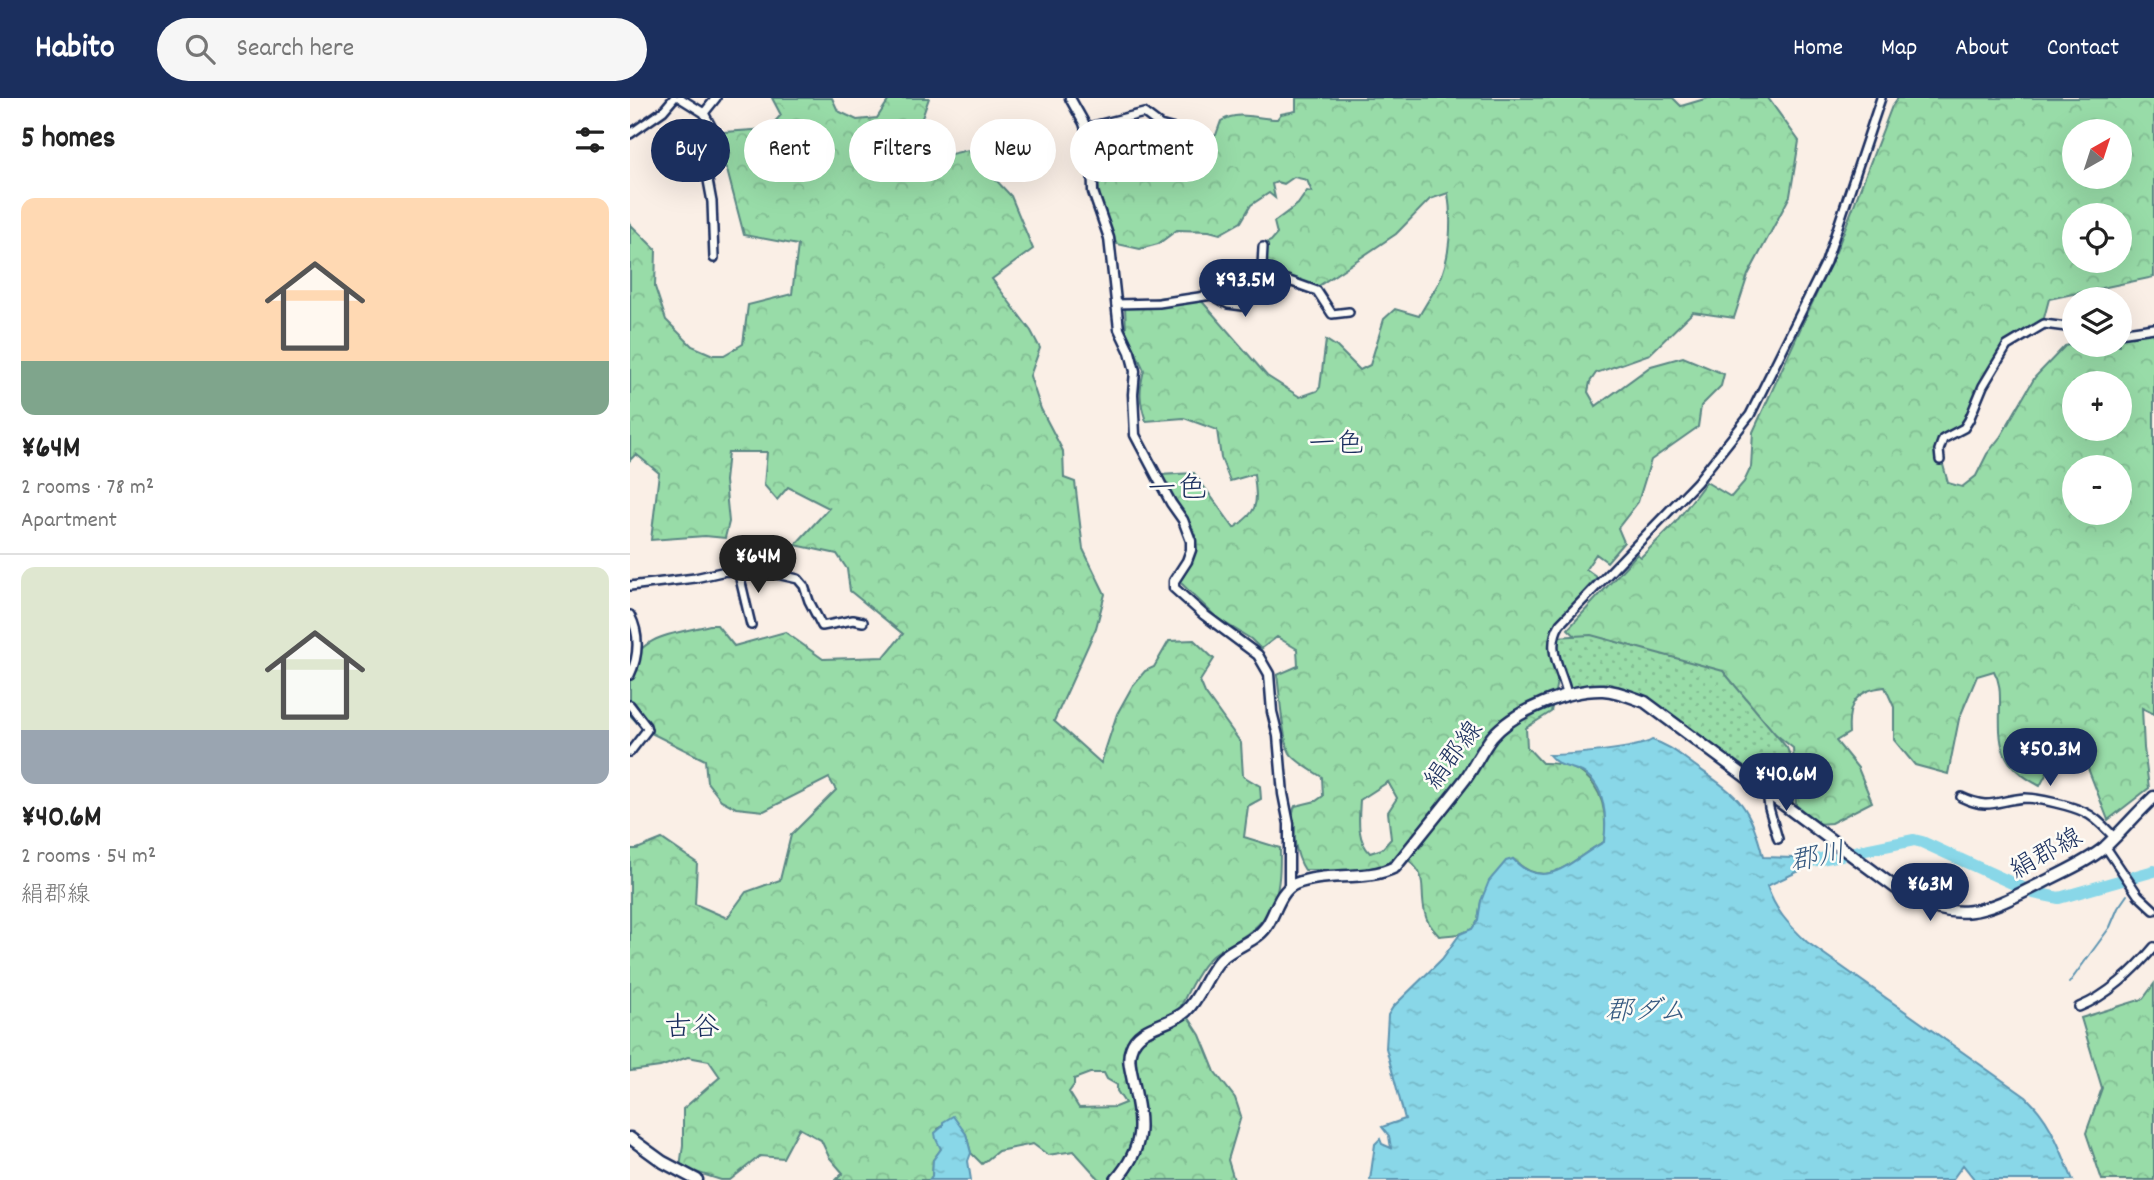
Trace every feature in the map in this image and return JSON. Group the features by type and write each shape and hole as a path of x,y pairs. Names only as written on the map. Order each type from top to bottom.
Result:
{"main road":[{"name":"絹郡線","path":"1289,887 1308,881 1380,872 1395,867 1467,776 1493,736 1507,723 1526,712 1567,694 1606,690 1645,702 1900,891 1937,909 1981,911 2088,860 2154,797"},
{"path":"1116,1180 1135,1153 1140,1137 1140,1118 1129,1060 1136,1039 1145,1031 1184,1013 1219,961 1236,947 1261,933 1289,887"},
{"path":"630,1138 663,1163 696,1180"}],"street":[{"path":"630,134 663,111 674,98"},
{"path":"680,98 705,113 711,126 712,134 704,159 712,202 714,258"},
{"path":"705,113 716,98"},
{"path":"1070,98 1080,119"},
{"path":"1567,694 1554,656 1553,635 1560,624 1697,482 1750,415 1826,262 1881,98"},
{"path":"1120,119 1144,113 1152,119"},
{"path":"1093,182 1093,192 1109,238 1119,329 1135,371 1135,435 1192,541 1187,561 1174,581 1174,588 1203,614 1258,655 1269,674 1289,824 1289,887"},
{"path":"1263,247 1265,287"},
{"path":"1116,304 1151,303 1212,295 1228,304 1243,306 1258,296 1265,287 1281,278 1317,291 1332,314 1349,312"},
{"path":"1940,460 1939,450 1944,439 1964,428 1983,386 2007,346 2044,324 2062,326"},
{"path":"2132,331 2154,328"},
{"path":"630,586 738,570 768,572 798,579 804,586 808,601 822,626 853,620 863,622"},
{"path":"738,570 751,625"},
{"path":"630,615 636,627 637,646 636,663 630,675"},
{"path":"630,705 647,730 630,752"},
{"path":"1767,792 1778,839"},
{"path":"1961,797 1976,804 2000,804 2023,798 2067,807 2084,812 2114,837"},
{"path":"2105,846 2138,895 2154,910"},
{"path":"2079,1007 2088,1004 2115,984 2144,960 2154,947"}],"green space":[{"path":"772,98 832,98 838,111 855,119 849,119 849,182 956,182 956,153 968,150 970,182 998,182 1011,196 1033,249 992,279 1031,331 1040,348 1030,376 1041,409 1063,451 1064,478 1075,482 1083,549 1105,594 1096,628 1054,721 1101,763 1117,714 1133,685 1145,671 1154,667 1169,641 1194,640 1214,659 1200,681 1205,693 1241,743 1243,776 1260,786 1261,799 1248,806 1244,837 1280,848 1278,888 1270,910 1254,929 1208,960 1181,1006 1200,1035 1215,1072 1235,1098 1241,1116 1228,1160 1234,1180 1100,1180 1074,1151 1048,1155 1033,1144 998,1151 982,1164 971,1153 966,1134 943,1126 938,1129 941,1149 933,1160 932,1176 929,1180 836,1180 843,1173 829,1157 821,1140 799,1128 783,1158 760,1156 730,1180 721,1180 680,1167 683,1109 720,1077 709,1061 688,1057 660,1067 630,1071 630,849 662,839 697,863 695,904 727,918 746,892 780,880 791,835 836,790 829,778 764,811 736,808 721,800 707,782 705,760 643,729 630,715 630,671 634,659 641,649 661,637 710,625 717,625 734,646 785,632 823,659 884,657 903,634 850,591 847,569 837,554 795,545 829,508 788,487 777,500 764,485 767,452 728,452 725,481 729,522 725,538 705,536 651,540 659,473 636,454 630,460 630,224 656,250 655,287 666,320 692,346 713,355 724,355 743,344 748,305 792,294 798,245 744,235 730,181 730,132 744,131 744,182 835,182 835,119 777,119 781,115","holes":["1090,1073 1104,1073 1107,1079 1117,1085 1117,1091 1125,1103 1115,1107 1079,1108 1069,1092 1074,1085 1074,1079"]},
{"path":"890,98 929,98 922,119 867,119 877,118"},
{"path":"1296,98 1673,98 1681,106 1708,98 1768,98 1799,141 1790,196 1748,275 1734,318 1693,312 1650,354 1596,373 1590,382 1588,392 1596,406 1651,366 1683,357 1724,374 1721,386 1701,406 1698,427 1651,460 1638,502 1618,528 1624,542 1607,562 1596,554 1586,569 1597,577 1564,614 1552,634 1549,648 1558,676 1551,712 1526,728 1527,747 1542,763 1559,764 1574,769 1594,785 1604,811 1604,842 1560,870 1549,873 1526,869 1513,859 1481,901 1478,920 1472,929 1460,934 1439,936 1431,927 1424,907 1420,875 1417,868 1400,854 1382,866 1336,874 1327,870 1305,870 1296,848 1293,812 1295,806 1316,801 1323,796 1322,777 1290,753 1285,737 1277,675 1298,666 1297,649 1277,637 1261,649 1251,639 1217,618 1179,581 1197,548 1191,525 1160,475 1194,473 1234,528 1249,516 1255,506 1254,474 1230,481 1221,458 1217,430 1184,418 1146,421 1140,395 1144,370 1126,331 1125,306 1172,296 1200,299 1267,376 1300,397 1317,391 1320,387 1326,340 1360,370 1370,365 1384,319 1395,309 1419,316 1439,282 1446,261 1450,226 1448,193 1430,199 1396,234 1317,287 1264,270 1264,244 1277,234 1274,222 1298,204 1307,191 1312,192 1307,180 1294,177 1284,184 1272,184 1275,198 1269,193 1251,205 1241,222 1220,234 1177,230 1158,244 1140,249 1117,244 1105,216 1098,182 1218,182 1218,129 1221,121 1235,116 1277,119 1281,114 1296,111","holes":["1388,782 1397,798 1388,812 1391,839 1382,849 1370,853 1360,835 1360,800"]},
{"path":"1898,98 2154,98 2154,277 2106,287 2062,287 2062,296 2049,299 2044,318 2029,332 2013,337 1999,353 1969,413 1958,427 1940,437 1942,461 1948,483 1962,487 1976,476 2035,377 2062,349 2062,357 2132,357 2132,334 2154,331 2154,714 2142,708 2149,788 2108,820 2082,753 2066,753 2049,769 2040,786 2026,778 2009,762 2001,743 2000,691 1994,671 1977,676 1959,719 1948,774 1915,765 1894,740 1894,707 1885,687 1860,695 1852,707 1849,733 1836,741 1858,768 1872,802 1831,823 1818,824 1796,805 1793,748 1726,695 1586,646 1568,629 1637,554 1641,557 1675,523 1706,482 1731,497 1744,482 1751,467 1753,432 1837,249 1892,106"},
{"path":"1591,635 1723,671 1787,748 1795,768 1793,803 1654,703 1620,689 1569,690 1556,653 1555,637"},
{"path":"2154,984 2154,1180 2102,1180 2086,1133 2102,1088 2081,1018 2143,999"}],"water":[{"name":"郡ダム","path":"1652,740 1674,751 1722,785 1740,802 1753,824 1763,857 1825,859 1767,886 1783,916 1807,942 2026,1097 2049,1126 2073,1180 1975,1180 1963,1165 1952,1180 1370,1180 1375,1144 1380,1139 1382,1144 1391,1148 1389,1136 1382,1127 1405,1119 1386,1048 1388,1015 1393,1007 1442,959 1460,934 1472,929 1478,920 1481,901 1489,881 1506,861 1513,859 1525,869 1537,874 1548,873 1560,870 1604,842 1605,813 1596,785 1582,772 1560,764 1549,755 1618,749"},
{"path":"953,1116 966,1134 971,1153 968,1161 971,1180 929,1180 932,1176 933,1160 941,1149 935,1133 943,1126 943,1122"}],"waterway":[{"name":"郡川","path":"1811,861 1914,840 2034,893 2059,898 2154,871"},
{"path":"2069,983 2110,927 2127,895"}],"district":[{"name":"一色","path":"1336,447"},
{"name":"一色","path":"1177,491"},
{"name":"古谷","path":"692,1030"}]}
